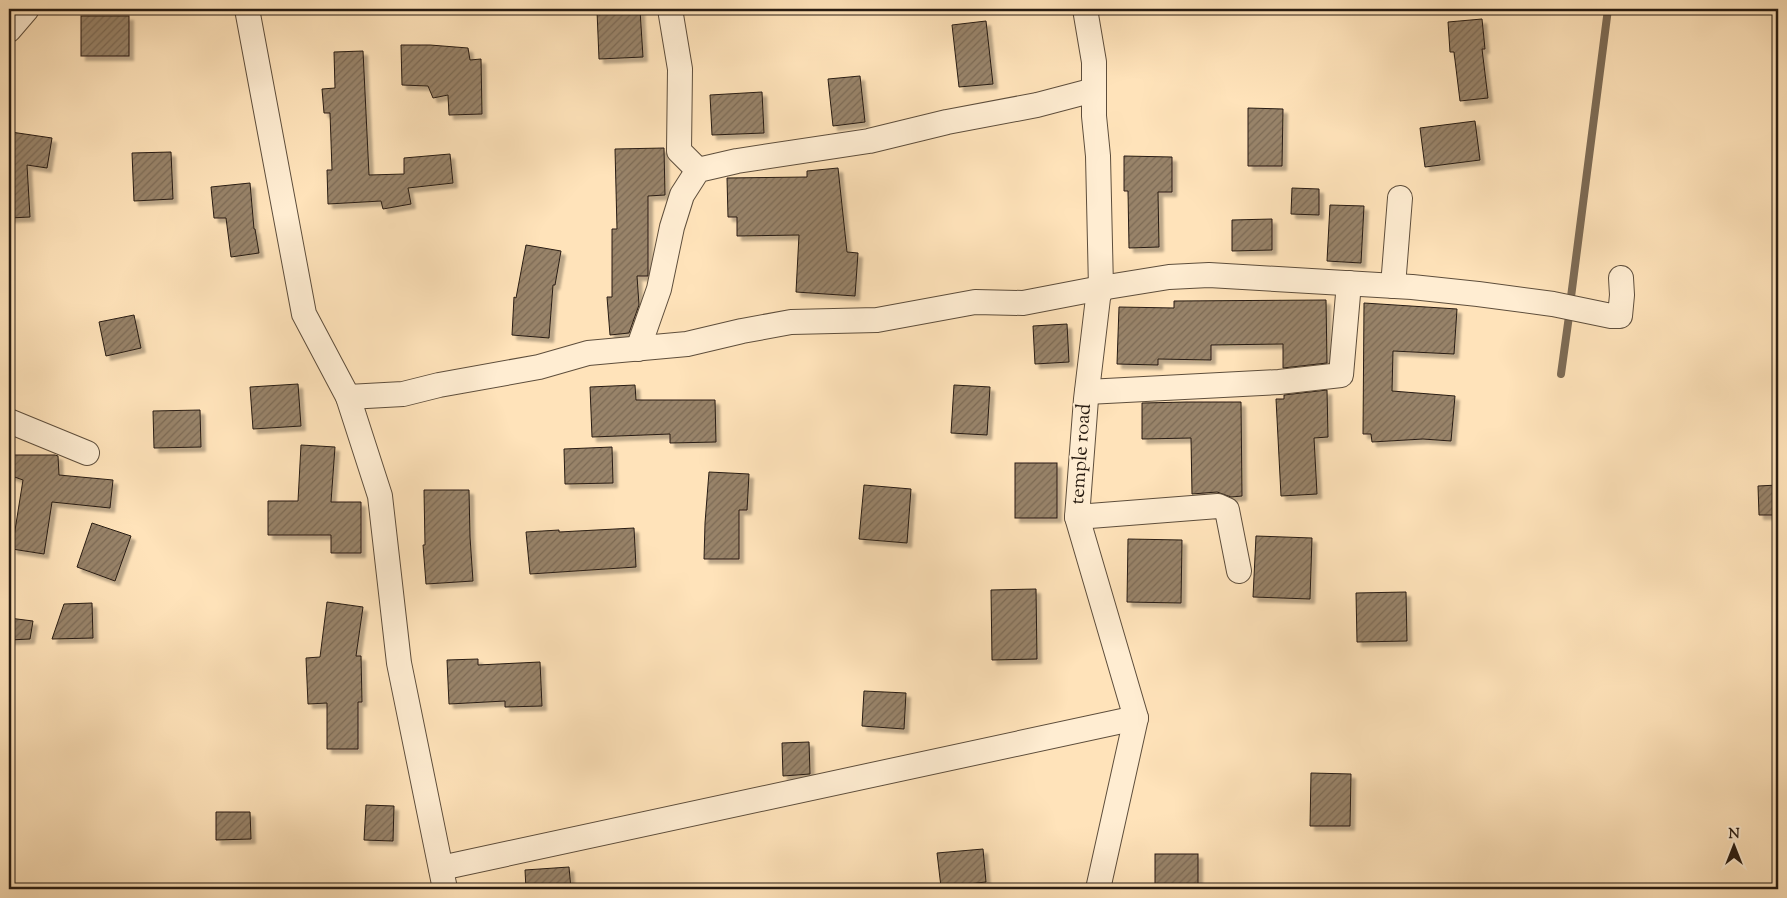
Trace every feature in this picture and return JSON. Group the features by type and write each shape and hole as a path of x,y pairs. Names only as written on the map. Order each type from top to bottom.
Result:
{"street":[{"path":"9,30 27,9"},
{"path":"247,9 304,314 348,396 380,496 398,663 443,879 1136,718"},
{"path":"670,9 680,69 679,151 698,170"},
{"name":"temple road","path":"1085,9 1094,62 1094,116 1098,156 1101,288 1098,298 1087,392 1077,517 1136,718 1098,889"},
{"path":"638,349 659,289 672,227 682,195 698,170 737,161 869,141 947,122 1037,105 1094,90"},
{"path":"1393,286 1400,198"},
{"path":"348,396 403,394 439,384 539,367 588,353 687,344 791,322 877,320 975,302 1023,303 1169,277 1209,275 1393,286 1488,295 1553,304 1611,316 1620,316 1622,295 1620,278"},
{"path":"1087,392 1279,382 1341,375 1349,283"},
{"path":"9,421 86,453"},
{"path":"1077,517 1218,506 1226,510 1239,571"}],"building":[{"path":"640,10 643,57 599,59 597,11"},
{"path":"81,16 129,16 129,56 81,56"},
{"path":"1482,19 1485,49 1482,49 1488,98 1460,101 1454,52 1450,52 1448,22"},
{"path":"986,21 993,84 959,87 952,25"},
{"path":"401,45 468,48 470,60 481,59 482,114 449,115 448,95 433,98 428,86 402,85"},
{"path":"363,51 369,175 404,174 404,158 450,154 453,183 408,188 411,204 383,209 381,201 328,204 327,170 332,170 330,113 324,113 322,89 335,88 334,52"},
{"path":"860,76 865,122 833,126 828,79"},
{"path":"762,92 764,133 712,135 710,95"},
{"path":"1248,108 1283,109 1282,166 1248,166"},
{"path":"1475,121 1480,160 1425,167 1420,128"},
{"path":"11,132 52,138 47,168 27,165 30,217 9,218 9,140"},
{"path":"664,148 665,195 648,196 648,276 637,276 639,305 629,333 610,335 607,297 612,297 612,229 617,229 615,149"},
{"path":"171,152 173,199 134,201 132,153"},
{"path":"1124,156 1172,157 1172,192 1158,192 1159,247 1129,248 1128,191 1124,191"},
{"path":"838,168 847,252 858,253 855,296 796,292 799,235 737,236 737,217 728,217 727,178 807,177 807,171"},
{"path":"250,183 254,229 259,253 231,257 226,218 214,218 211,187"},
{"path":"1292,188 1319,189 1319,215 1291,214"},
{"path":"1330,205 1364,206 1361,263 1327,261"},
{"path":"1272,219 1272,250 1232,251 1232,220"},
{"path":"526,245 561,251 555,285 553,285 549,338 512,335 514,297 516,298"},
{"path":"1326,300 1327,363 1283,368 1283,344 1211,345 1211,360 1158,359 1158,365 1117,364 1119,307 1174,308 1174,301"},
{"path":"1364,303 1457,309 1454,354 1393,351 1392,391 1455,396 1451,441 1423,439 1372,442 1371,434 1363,434"},
{"path":"134,315 141,348 106,356 99,322"},
{"path":"1067,324 1069,362 1035,364 1033,326"},
{"path":"298,384 301,426 253,429 250,387"},
{"path":"635,385 636,400 715,400 716,442 670,443 670,434 592,437 590,387"},
{"path":"954,385 990,387 987,435 951,433"},
{"path":"1327,390 1328,437 1314,438 1317,494 1281,496 1276,399 1284,399 1284,395"},
{"path":"1241,402 1242,496 1231,497 1217,492 1192,494 1191,438 1142,439 1142,403"},
{"path":"200,410 201,447 154,448 153,411"},
{"path":"301,445 335,447 331,502 361,502 361,553 331,553 331,535 268,535 268,501 298,501"},
{"path":"612,447 613,483 565,484 564,449"},
{"path":"9,455 55,455 58,456 59,475 113,480 110,508 52,502 44,554 12,549 23,480 9,475"},
{"path":"1015,463 1057,463 1057,518 1015,518"},
{"path":"709,472 749,474 747,510 739,510 739,559 704,559"},
{"path":"864,485 911,489 907,543 859,539"},
{"path":"1778,485 1778,515 1759,515 1758,486"},
{"path":"424,490 469,490 473,581 426,584 423,545 425,545"},
{"path":"92,523 131,536 115,581 77,567"},
{"path":"634,528 636,567 530,574 526,532"},
{"path":"1256,536 1312,538 1310,599 1253,597"},
{"path":"1128,539 1182,540 1181,603 1127,602"},
{"path":"1036,589 1037,659 992,660 991,590"},
{"path":"1406,592 1407,641 1357,642 1356,593"},
{"path":"327,602 363,607 356,656 361,656 362,702 358,702 358,749 327,749 327,703 308,704 306,658 320,657"},
{"path":"92,603 93,638 52,639 64,604"},
{"path":"9,618 33,621 30,639 9,640"},
{"path":"478,659 478,665 540,662 542,706 505,707 505,701 449,704 447,660"},
{"path":"864,691 906,693 904,729 862,726"},
{"path":"809,742 810,774 783,776 782,743"},
{"path":"1311,773 1351,774 1350,826 1310,826"},
{"path":"366,805 394,806 393,841 364,840"},
{"path":"216,812 250,812 251,839 216,840"},
{"path":"983,849 986,882 941,887 937,853"},
{"path":"1155,854 1198,854 1198,889 1155,889"},
{"path":"569,867 571,889 526,889 525,870"}],"waterway":[{"path":"1571,297 1608,9"},
{"path":"1561,374 1569,316"}]}
